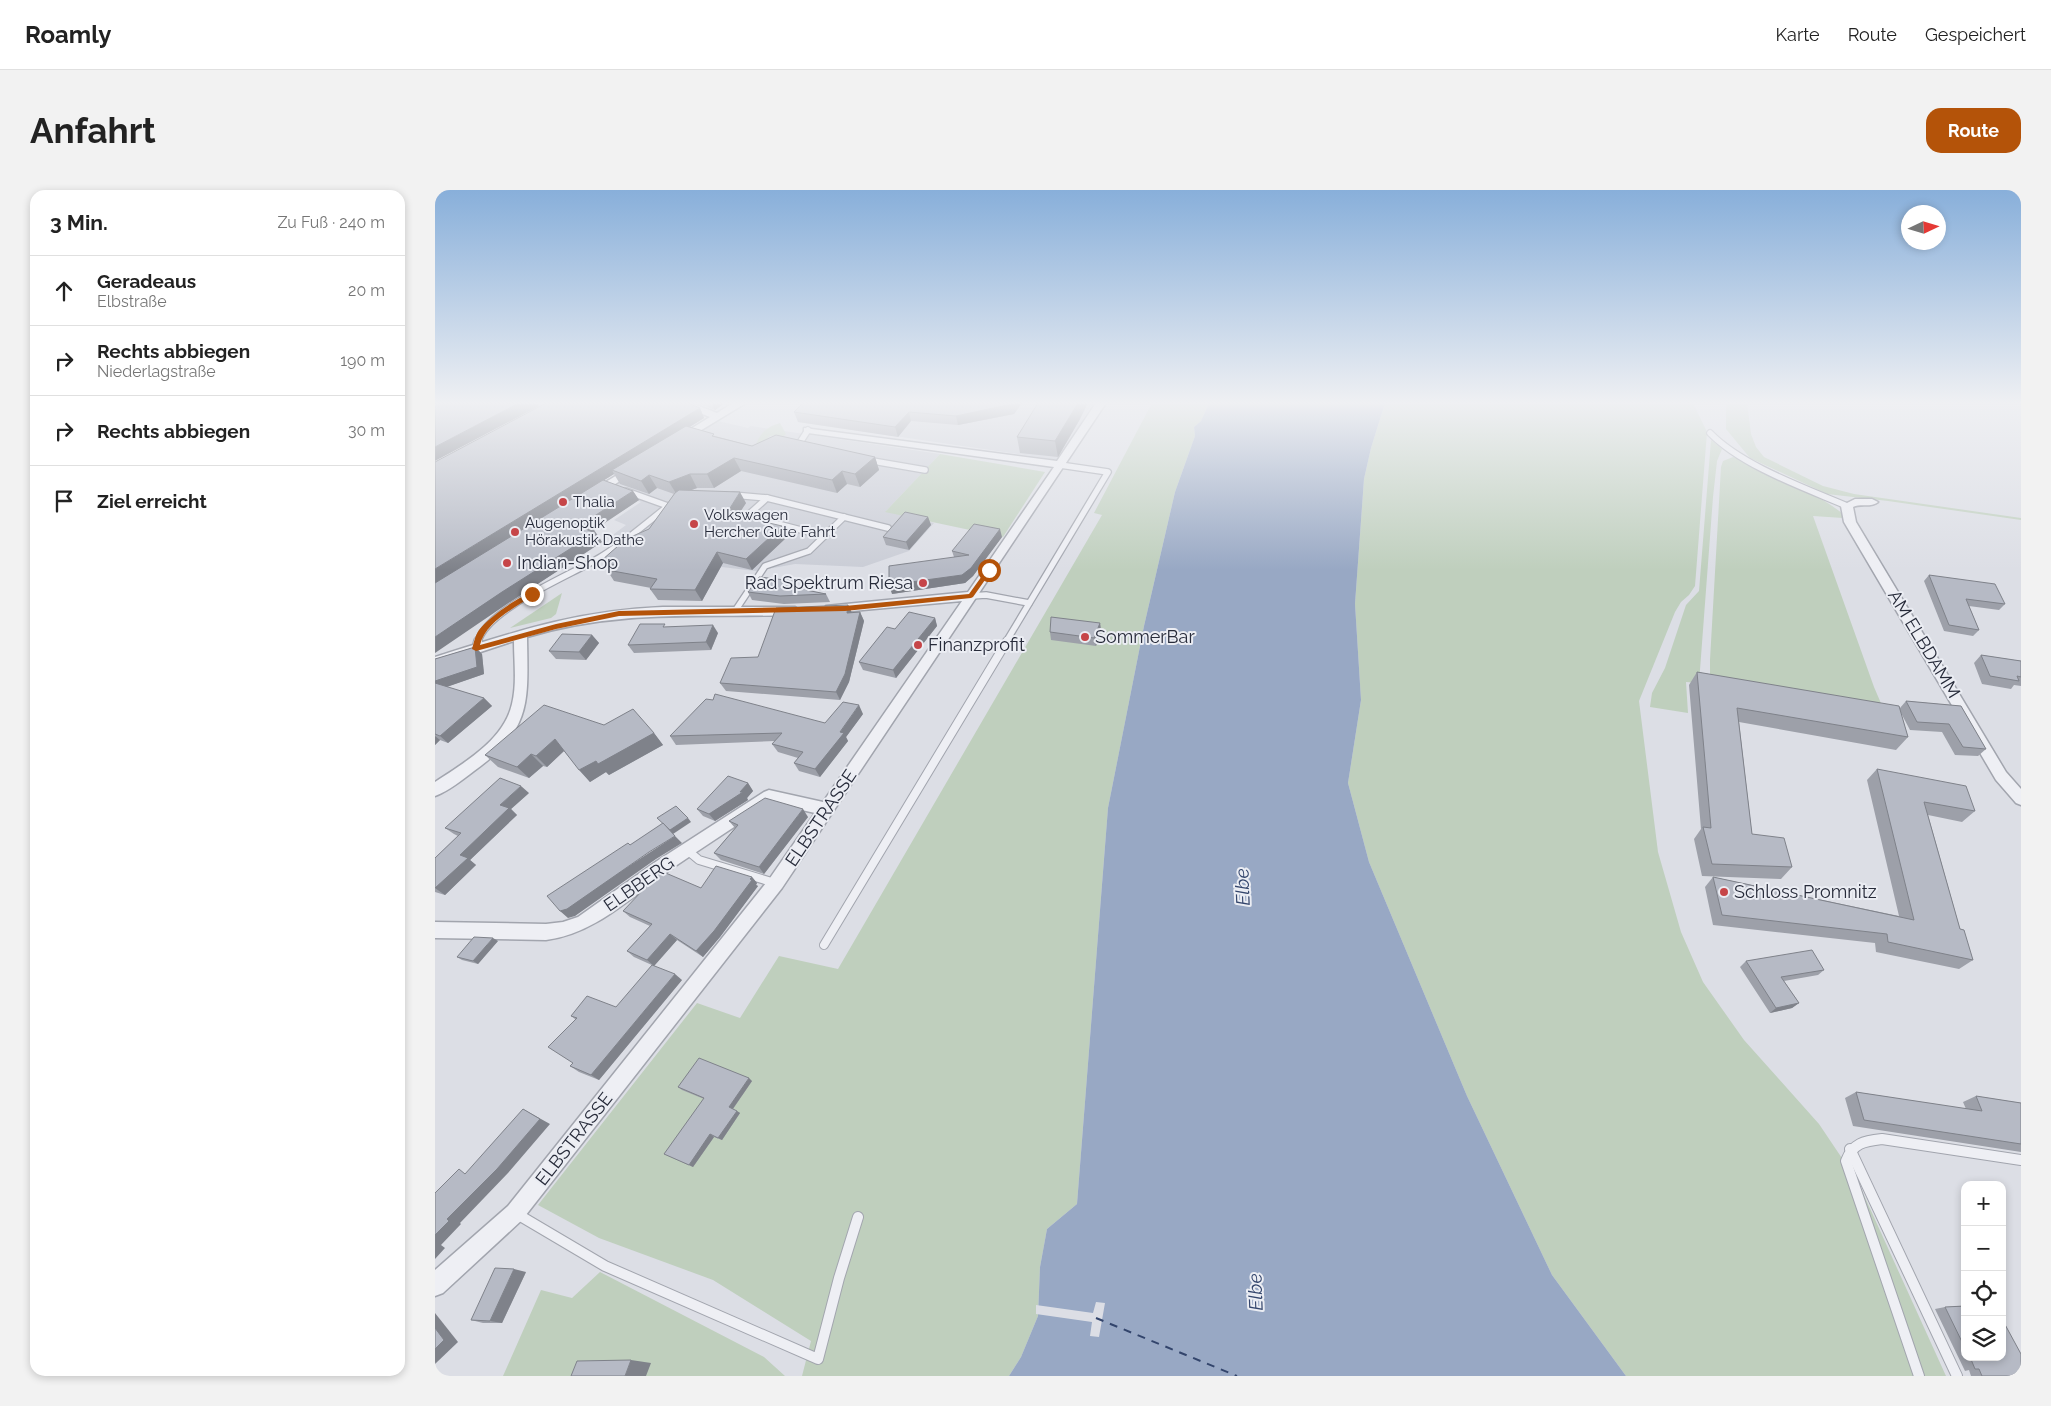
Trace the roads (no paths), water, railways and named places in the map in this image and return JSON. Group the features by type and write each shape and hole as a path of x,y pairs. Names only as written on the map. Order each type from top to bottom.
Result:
{"street":[{"path":"1013,458 1061,465"},
{"name":"ELBSTRASSE","path":"435,1286 515,1213 776,883 1065,458"},
{"path":"583,500 639,465"},
{"path":"1847,506 1855,502 1872,502"},
{"name":"AM ELBDAMM","path":"1847,506 1851,522 2001,776 2021,799"},
{"path":"435,662 520,636 619,614 813,610 971,596"},
{"path":"435,790 483,756 511,724 519,703 520,636"},
{"name":"ELBBERG","path":"435,930 546,932 565,930 584,922 687,850 769,796 827,810"}],"lane":[{"path":"861,458 925,470"},
{"path":"1745,458 1847,506"},
{"path":"824,946 1108,472 1061,465"},
{"path":"607,484 668,506"},
{"path":"727,494 767,498 888,528"},
{"path":"767,498 747,516 823,536"},
{"path":"476,649 483,629 496,618 548,584 600,558 668,506 677,502"},
{"path":"735,611 765,566 809,551 843,517"},
{"path":"971,596 985,596 1029,603"},
{"path":"687,850 699,860 776,883"},
{"path":"1919,1376 1846,1161 1850,1149 1864,1141 1882,1139 2021,1160"},
{"path":"1850,1149 1957,1376"},
{"path":"515,1213 605,1266 818,1359 839,1278 858,1217"}],"water":[{"name":"Elbe","path":"1187,458 1369,458 1364,479 1355,604 1361,700 1348,783 1369,862 1467,1096 1552,1275 1626,1376 1009,1376 1021,1357 1038,1316 1040,1267 1047,1229 1077,1204 1108,808 1144,626 1175,492"}],"place":[{"name":"Thalia","path":"563,502"},
{"name":"Volkswagen Hercher Gute Fahrt","path":"694,524"},
{"name":"Augenoptik Hörakustik Dathe","path":"515,532"},
{"name":"Indian-Shop","path":"507,563"},
{"name":"Rad Spektrum Riesa","path":"923,583"},
{"name":"SommerBar","path":"1085,637"},
{"name":"Finanzprofit","path":"918,645"},
{"name":"Schloss Promnitz","path":"1724,892"}]}
